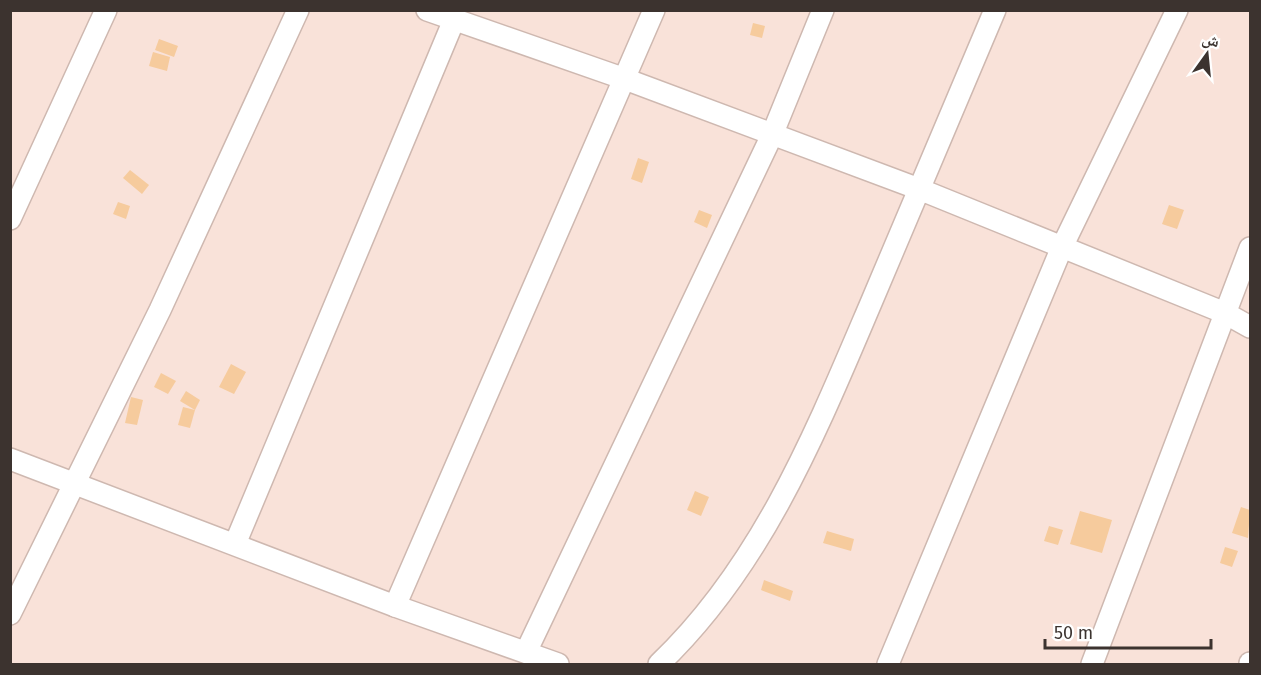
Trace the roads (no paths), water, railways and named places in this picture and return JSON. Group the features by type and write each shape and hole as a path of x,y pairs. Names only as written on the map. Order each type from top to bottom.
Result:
{"street":[{"path":"10,219 106,10"},
{"path":"10,614 160,310 298,10"},
{"path":"428,10 625,79 919,189 1224,313 1251,327"},
{"path":"395,606 654,10"},
{"path":"526,652 772,135 823,10"},
{"path":"659,664 721,597 770,520 823,415 995,10"},
{"path":"888,664 1062,247 1177,10"},
{"path":"235,544 454,20"},
{"path":"1092,664 1224,313 1251,248"},
{"path":"10,459 395,606 558,664"}]}
